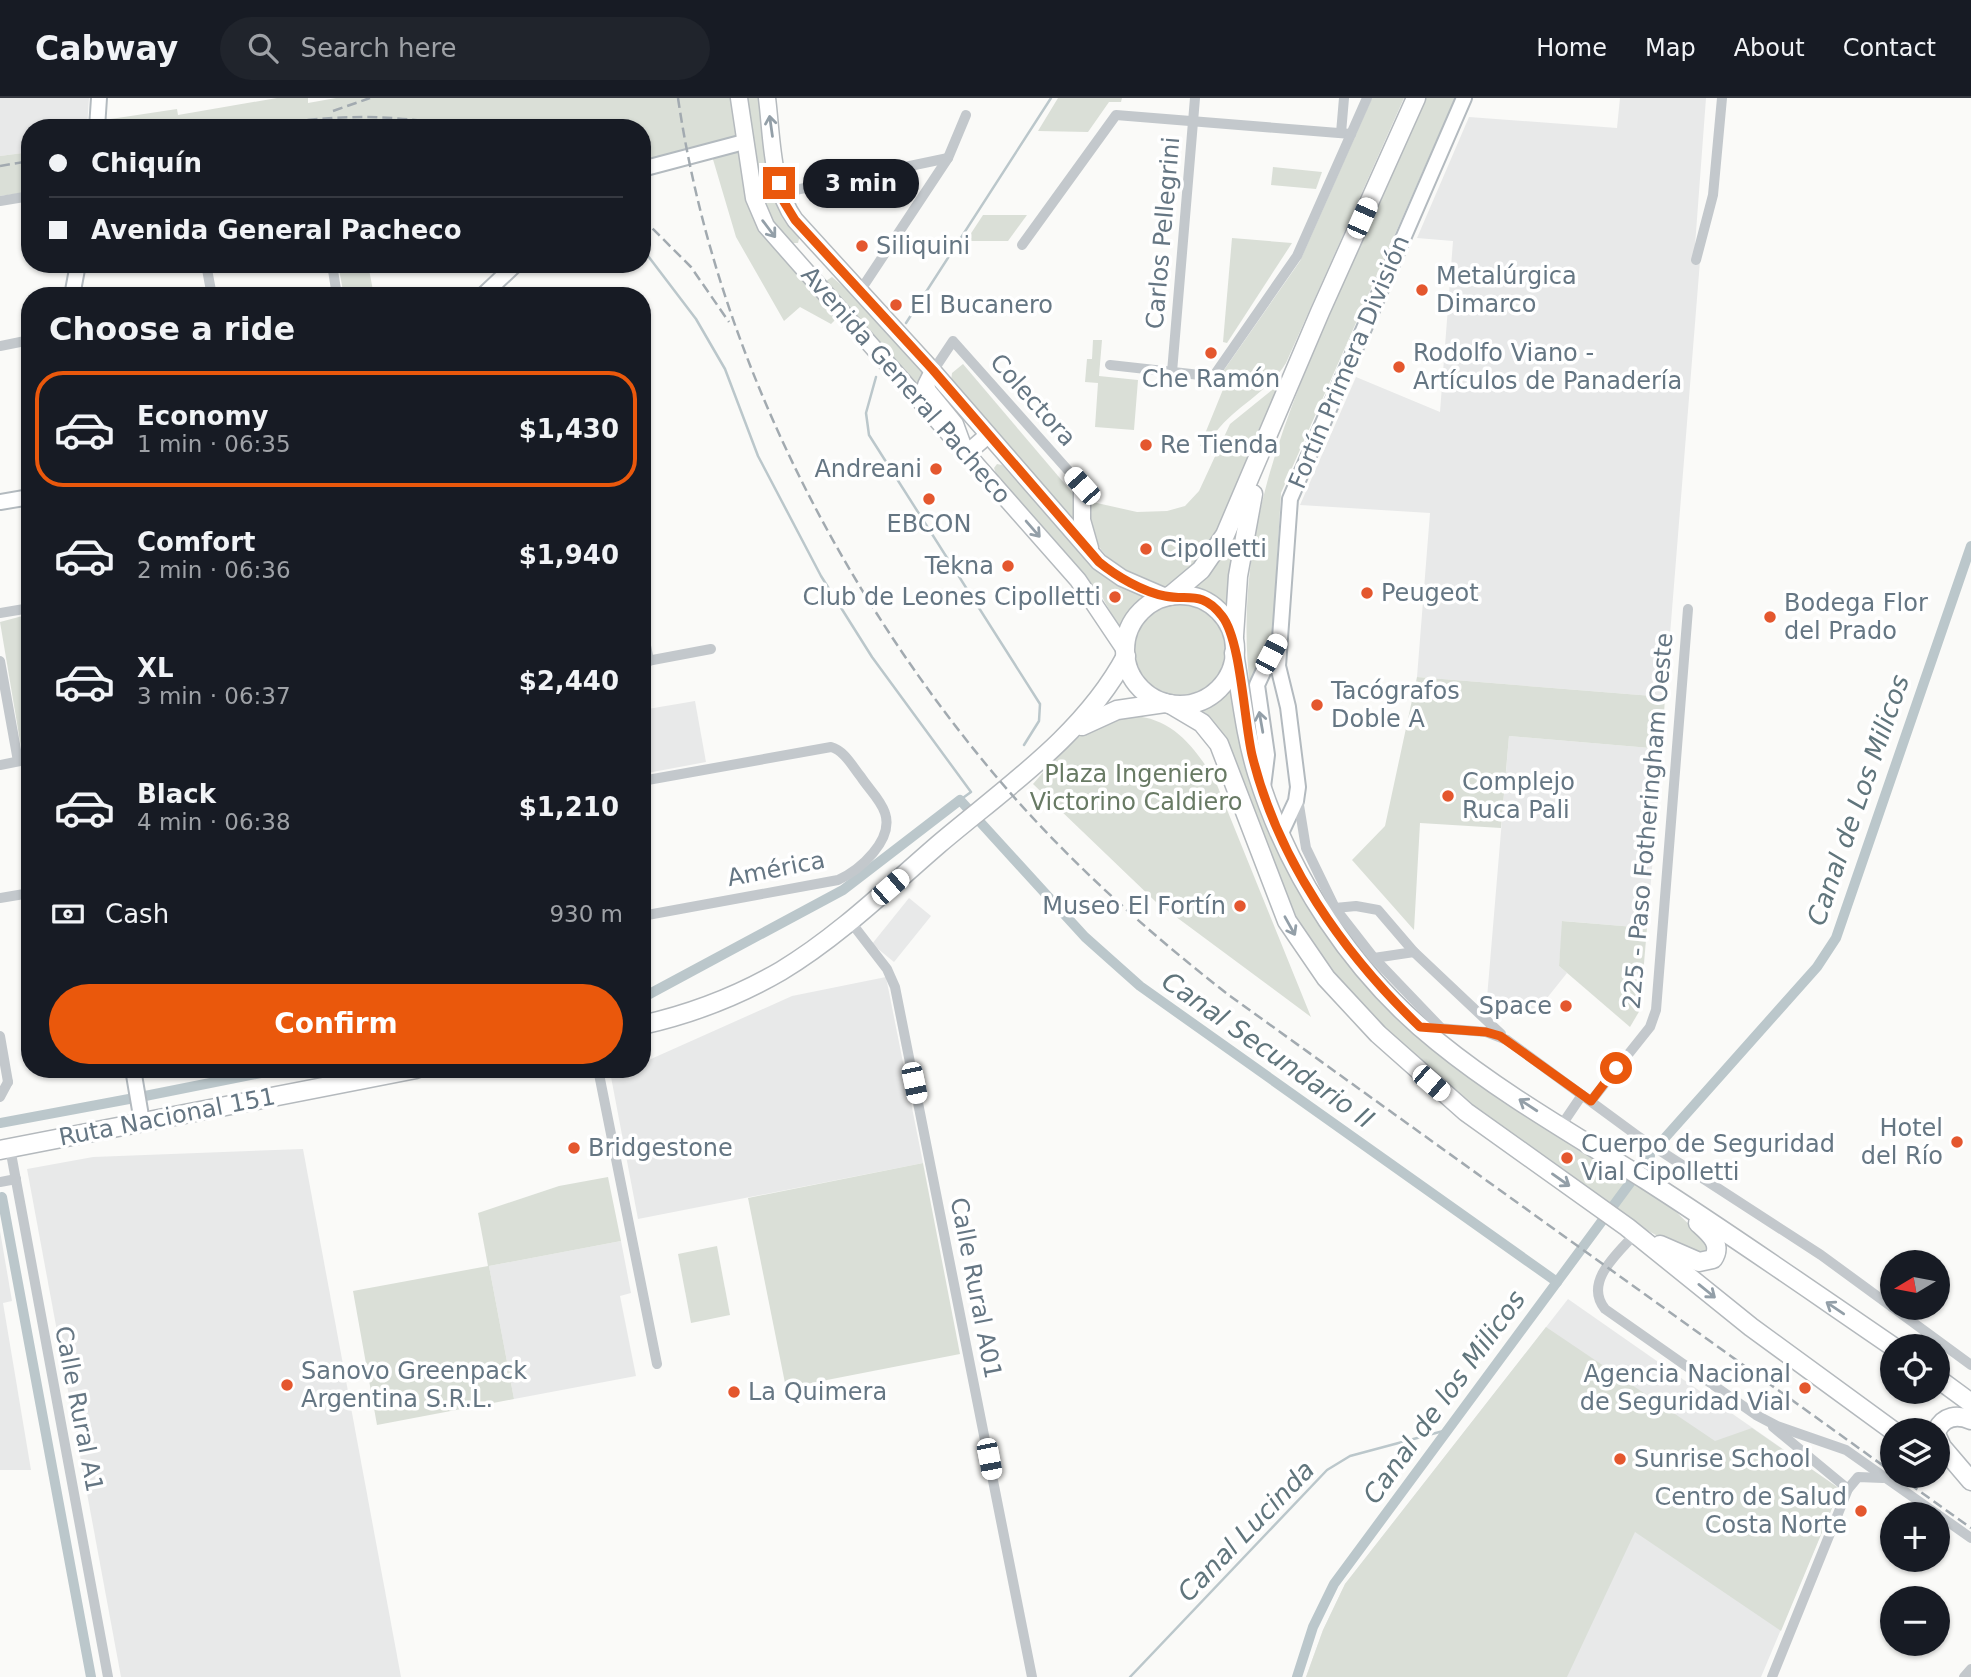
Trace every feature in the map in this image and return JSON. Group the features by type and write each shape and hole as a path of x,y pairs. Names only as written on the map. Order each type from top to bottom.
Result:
{"highway":[{"path":"651,1023 690,1012 752,986 796,961 850,921 1067,735 1103,695 1125,653 1129,629 1140,612 1168,596 1200,570 1219,547 1416,98"},
{"path":"1067,735 1107,713 1200,701 1218,690 1229,673 1234,648 1241,555 1262,453"},
{"path":"1168,596 1199,599 1216,609 1228,624 1248,736 1263,790 1304,880 1342,942 1373,979 1420,1027 1478,1073 1668,1194 1880,1338"},
{"path":"1125,653 1129,670 1139,687 1202,723 1219,744 1287,921 1326,978 1377,1034 1443,1094 1631,1230 1751,1326 1880,1421"},
{"name":"Ruta Nacional 151","path":"5,1149 369,1078"},
{"path":"1631,1230 1695,1261 1713,1259 1717,1251 1713,1238 1668,1194"},
{"path":"1950,1388 1971,1403"},
{"path":"1949,1418 1971,1420"},
{"path":"1950,1456 1971,1480"},
{"path":"1950,1472 1971,1487"}],"main road":[{"name":"Avenida General Pacheco","path":"739,98 744,142 760,217 1087,592 1125,653"},
{"name":"Avenida General Pacheco","path":"767,98 781,192 789,212 933,370 1099,562 1122,578 1168,596"},
{"path":"805,270 824,251"},
{"path":"933,370 927,382 928,391 955,424 966,454 988,435"},
{"path":"1082,486 1083,527 1099,562"}],"street":[{"path":"98,119 99,98"},
{"name":"Carlos Pellegrini","path":"1172,372 1195,98"},
{"path":"1344,98 1346,134"},
{"path":"1344,98 1353,107 1366,100"},
{"name":"Fortín Primera División","path":"1281,834 1298,794 1289,707 1278,666 1288,507 1292,491 1464,98"},
{"path":"1696,260 1713,195 1722,98"},
{"path":"1110,365 1213,375 1297,256 1346,134 1366,100"},
{"path":"1022,245 1113,116 1123,114 1346,134"},
{"path":"860,291 948,158 967,116"},
{"path":"651,167 744,142"},
{"path":"781,192 948,158"},
{"path":"0,201 21,198"},
{"name":"Colectora","path":"933,370 953,341 1082,486"},
{"path":"0,346 21,342"},
{"path":"0,502 21,498"},
{"name":"225 - Paso Fotheringham Oeste","path":"1561,1126 1650,1027 1656,1010 1688,608"},
{"path":"0,613 21,610"},
{"name":"Fortín Primera División","path":"1263,790 1266,755 1257,692 1259,678 1280,637"},
{"path":"651,660 711,649"},
{"path":"0,661 18,761"},
{"path":"1257,692 1264,682 1282,685"},
{"name":"América","path":"651,780 831,747 844,755 883,807 886,818 883,835 876,849 854,870 838,880 651,914"},
{"path":"0,765 21,760"},
{"path":"1298,794 1306,848 1335,908 1374,958 1441,1028"},
{"path":"0,898 21,894"},
{"path":"1335,908 1378,910 1414,952 1507,1040 1649,1144 1825,1258 1880,1298"},
{"name":"Calle Rural A01","path":"850,921 887,969 895,987 1032,1677"},
{"path":"1374,958 1414,952"},
{"path":"1420,1027 1486,1032 1507,1040"},
{"path":"0,1035 4,1083 0,1097"},
{"path":"135,1078 142,1122"},
{"path":"600,1078 657,1364"},
{"name":"Calle Rural A1","path":"5,1149 16,1179 108,1677"},
{"path":"0,1182 16,1179"},
{"path":"1631,1230 1601,1275 1598,1292 1601,1304 1767,1421 1848,1489"},
{"path":"1910,1320 1971,1365"},
{"path":"1767,1421 1836,1445 1880,1473"},
{"path":"1772,1677 1848,1489 1858,1477 1880,1478"},
{"path":"1901,1488 1920,1502"},
{"path":"1950,1523 1971,1538"},
{"path":"1964,1677 1971,1668"}],"shaded area":[{"path":"0,98 89,98 88,119 21,119 21,153 0,156"},
{"path":"1620,98 1706,98 1694,259 1700,261 1665,697 1417,677 1430,513 1300,505 1356,377 1440,412 1453,241 1417,238 1469,117 1617,128"},
{"path":"695,701 706,762 651,772 651,708"},
{"path":"1509,736 1662,749 1647,928 1563,921 1559,966 1567,973 1535,1013 1498,1007 1487,998"},
{"path":"909,898 931,916 894,962 872,944"},
{"path":"886,977 923,1163 638,1219 611,1078 651,1078 651,1059 792,996"},
{"path":"303,1149 401,1677 121,1677 27,1169 93,1157"},
{"path":"0,1231 12,1301 3,1303 31,1470 0,1470"},
{"path":"621,1241 631,1293 620,1296 636,1376 514,1399 489,1266"},
{"name":"Sunrise School","path":"1568,1299 1840,1489 1761,1677 1306,1677 1323,1630 1345,1584"}],"green space":[{"path":"277,98 308,98 308,103 336,98 732,98 737,132 734,138 651,162 651,119 111,119 177,109 178,115"},
{"path":"746,98 760,98 777,199 785,218 800,235 798,243 793,243 773,227 761,204"},
{"path":"1058,98 1122,98 1121,102 1109,102 1088,132 1038,131"},
{"path":"1372,98 1404,98 1286,363 1267,386 1224,423 1206,447 1200,446 1224,387 1217,380 1300,261"},
{"path":"1425,98 1455,98 1281,493 1272,645 1250,688 1247,635 1249,584 1255,534 1266,485 1298,390"},
{"path":"736,151 740,154 752,208 838,317 831,324 800,307 784,321 736,237 712,156"},
{"path":"21,153 21,193 0,196 0,156"},
{"path":"1273,167 1322,172 1316,189 1271,185"},
{"path":"983,215 1027,215 1008,241 966,241"},
{"path":"1232,238 1292,243 1227,343 1223,342"},
{"path":"340,273 370,273 372,287 342,287"},
{"path":"832,277 859,300 922,371 921,391 826,285 826,281"},
{"path":"1093,340 1102,340 1099,376 1138,380 1134,430 1095,427 1098,383 1085,382 1087,359 1092,359"},
{"path":"963,364 1076,497 1080,533 951,381 952,373"},
{"path":"1277,386 1281,386 1235,496 1205,552 1188,573 1171,585 1156,585 1134,576 1109,559 1094,536 1088,501 1137,512 1167,511 1185,506 1199,491 1230,424"},
{"path":"997,464 1002,465 1094,565 1150,594 1130,609 1120,629 1102,597 996,474 994,468"},
{"path":"1247,501 1229,613 1213,599 1191,589"},
{"path":"1180,605 1197,608 1212,618 1222,633 1225,650 1222,667 1212,682 1197,692 1180,695 1163,692 1148,682 1138,667 1135,650 1138,633 1148,618 1163,608"},
{"path":"21,616 21,747 0,622"},
{"name":"Complejo Ruca Pali","path":"1417,677 1665,697 1662,749 1509,736 1501,828 1420,823 1414,930 1352,860 1385,826"},
{"path":"1234,681 1259,801 1393,1011 1663,1199 1707,1242 1709,1254 1687,1252 1632,1222 1484,1117 1352,1000 1305,941 1197,711 1222,699"},
{"name":"Plaza Ingeniero Victorino Caldiero","path":"1133,716 1160,722 1182,737 1215,780 1311,1017 1156,902 1033,784 1065,748 1087,731"},
{"path":"1562,921 1647,928 1640,1010 1630,1027 1559,966"},
{"path":"923,1163 960,1354 786,1388 748,1198"},
{"path":"608,1177 621,1241 489,1266 514,1399 377,1425 353,1291 488,1266 478,1213 559,1186"},
{"path":"717,1246 730,1315 691,1323 678,1254"},
{"name":"Sunrise School","path":"1546,1327 1715,1441 1752,1428 1840,1489 1781,1631 1635,1532 1567,1677 1306,1677 1323,1630 1345,1584"}],"waterway":[{"path":"906,323 1051,98"},
{"path":"651,260 696,319 725,369 758,456 821,576 872,657 971,792 960,800"},
{"path":"876,377 866,413 869,435 1040,704 1039,721 1024,745"},
{"name":"Canal de Los Milicos","path":"1663,1140 1817,967 1836,938 1971,546"},
{"name":"Canal Secundario II","path":"651,993 843,890 960,800 970,811"},
{"name":"Canal Secundario II","path":"981,823 1085,937 1140,986 1557,1282"},
{"name":"Canal Secundario II","path":"145,1096 236,1078"},
{"name":"Canal Secundario II","path":"0,1123 129,1099"},
{"name":"Canal de los Milicos","path":"1297,1677 1313,1627 1334,1584 1650,1156"},
{"path":"2,1197 91,1677"},
{"name":"Canal Lucinda","path":"1130,1677 1327,1470 1350,1456 1447,1430"}],"railway":[{"path":"333,111 370,98"},
{"path":"678,98 695,190 720,281 752,370 790,457 834,541 883,623 936,700 1020,804 1106,891 1230,996 1880,1463"},
{"path":"319,119 405,119"},
{"path":"0,166 21,162"},
{"path":"651,227 691,267 729,322"},
{"path":"1915,1488 1971,1528"}],"place":[{"name":"Siliquini","path":"862,246"},
{"name":"Metalúrgica Dimarco","path":"1422,290"},
{"name":"El Bucanero","path":"896,305"},
{"name":"Che Ramón","path":"1211,353"},
{"name":"Rodolfo Viano - Artículos de Panadería","path":"1399,367"},
{"name":"Re Tienda","path":"1146,445"},
{"name":"Andreani","path":"936,469"},
{"name":"EBCON","path":"929,499"},
{"name":"Cipolletti","path":"1146,549"},
{"name":"Tekna","path":"1008,566"},
{"name":"Peugeot","path":"1367,593"},
{"name":"Club de Leones Cipolletti","path":"1115,597"},
{"name":"Bodega Flor del Prado","path":"1770,617"},
{"name":"Tacógrafos Doble A","path":"1317,705"},
{"name":"Complejo Ruca Pali","path":"1448,796"},
{"name":"Museo El Fortín","path":"1240,906"},
{"name":"Space","path":"1566,1006"},
{"name":"Hotel del Río","path":"1957,1142"},
{"name":"Bridgestone","path":"574,1148"},
{"name":"Cuerpo de Seguridad Vial Cipolletti","path":"1567,1158"},
{"name":"Sanovo Greenpack Argentina S.R.L.","path":"287,1385"},
{"name":"Agencia Nacional de Seguridad Vial","path":"1805,1388"},
{"name":"La Quimera","path":"734,1392"},
{"name":"Sunrise School","path":"1620,1459"},
{"name":"Centro de Salud Costa Norte","path":"1861,1511"}],"route":[{"path":"779,183 784,202 795,220 933,370 1099,562 1122,578 1166,597 1190,596 1208,603 1228,624 1234,643 1248,736 1256,771 1269,808 1304,880 1329,923 1356,960 1387,995 1420,1027 1486,1032 1500,1036 1591,1101 1616,1068"}]}
